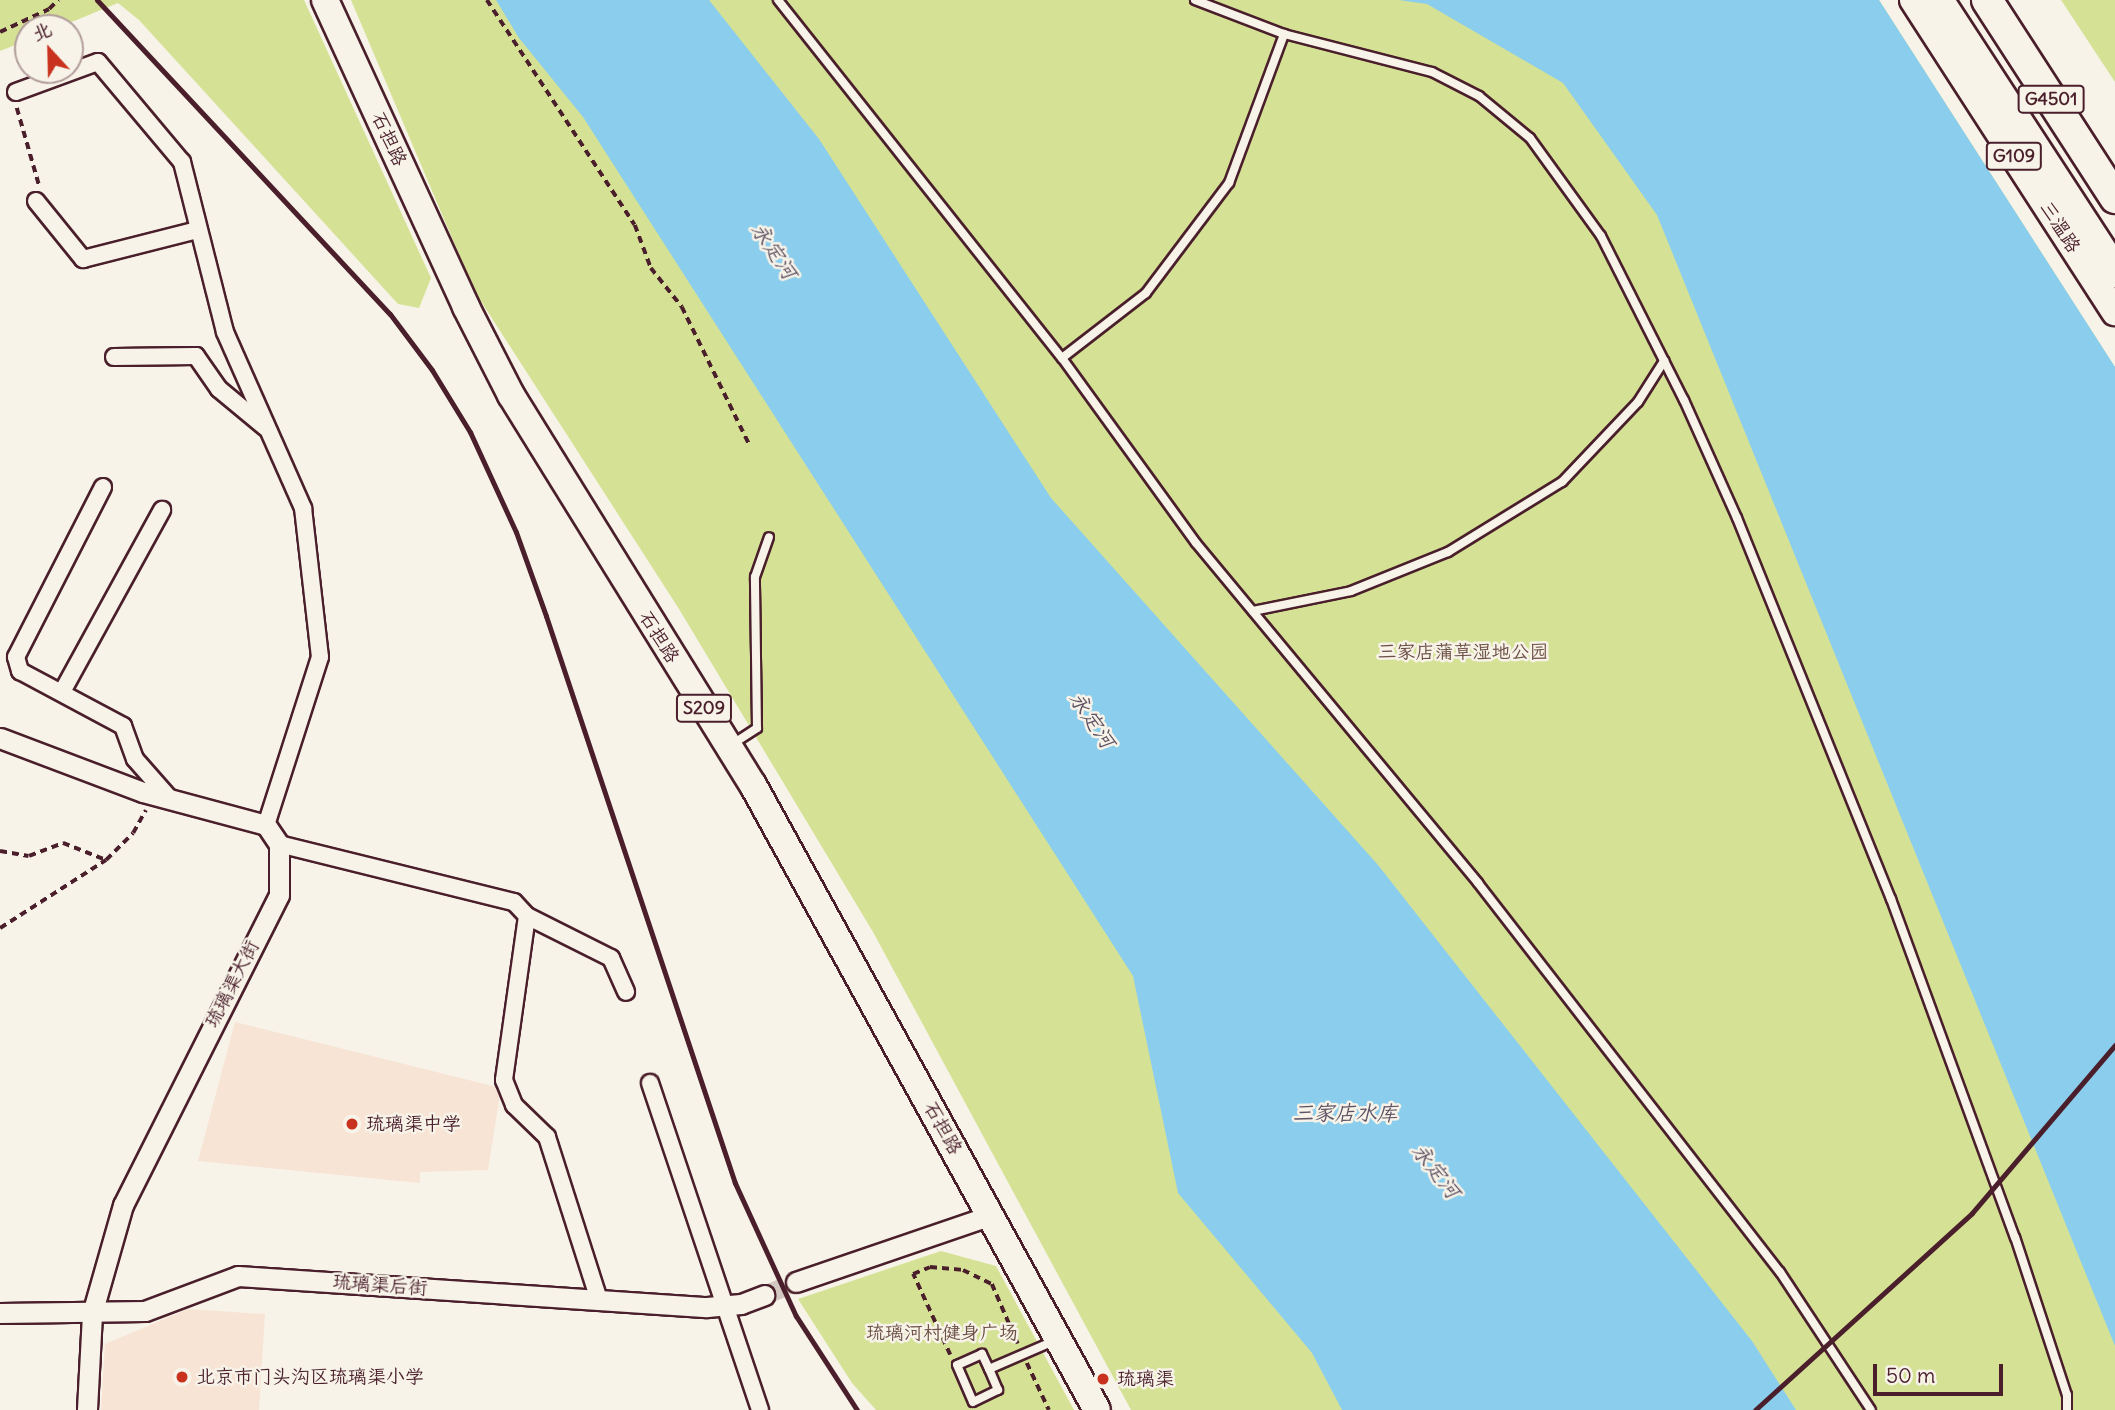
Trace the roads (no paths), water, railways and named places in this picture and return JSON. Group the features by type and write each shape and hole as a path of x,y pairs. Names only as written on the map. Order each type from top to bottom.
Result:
{"highway":[{"name":"G4501","path":"1938,0 2115,272"}],"main road":[{"name":"石担路","path":"326,0 466,307 512,395 728,747 992,1215 1097,1410"},
{"name":"三温路","path":"1913,0 2115,312"},
{"path":"1987,0 2115,198"}],"street":[{"path":"16,92 98,62 182,162 225,332 303,508 320,657 266,825"},
{"path":"36,201 83,259 198,230"},
{"path":"114,358 196,356 219,389 269,430"},
{"path":"103,487 16,657 20,671 123,726 135,760 162,797"},
{"path":"62,692 162,510"},
{"path":"0,738 162,797 266,825 279,844 514,902 527,916 611,958 626,992"},
{"name":"琉璃渠大街","path":"87,1410 92,1314 123,1205 279,895 279,844"},
{"path":"527,916 504,1080 514,1105 547,1137 599,1300"},
{"path":"650,1083 760,1410"},
{"path":"796,1282 992,1215"},
{"name":"琉璃渠后街","path":"0,1313 92,1314 145,1311 238,1276 724,1306 764,1295"}],"lane":[{"path":"778,0 1062,358 1196,543 1478,883 1780,1272 1871,1410"},
{"path":"1195,0 1284,34 1432,72 1479,96 1530,138 1601,236 1664,361 1737,518 1942,1031 2015,1237 2067,1395 2067,1410"},
{"path":"1062,358 1146,293 1229,183 1284,34"},
{"path":"1253,611 1351,591 1448,552 1562,482 1638,402 1664,361"},
{"path":"728,747 757,728 755,577 769,537"},
{"path":"989,1369 1060,1338"},
{"path":"982,1354 989,1369 999,1390 973,1402 957,1365 982,1354"}],"water":[{"name":"三家店水库","path":"496,0 709,0 819,139 1051,498 1378,865 1752,1341 1796,1410 1342,1410 1312,1353 1178,1193 1133,976 583,117 519,38"},
{"path":"1399,0 1879,0 2115,367 2115,1346 1657,215 1563,83 1427,4"}],"tunnel":[{"path":"764,1295 796,1282"}],"railway":[{"path":"97,0 390,314 432,370 470,432 516,532 546,616 735,1183 796,1316 857,1410"},
{"path":"1755,1410 1972,1213 2115,1045"}],"place":[{"name":"琉璃渠中学","path":"352,1124"},
{"name":"北京市门头沟区琉璃渠小学","path":"182,1377"},
{"name":"琉璃渠","path":"1103,1379"}],"water label":[{"name":"永定河","path":"774,251"},
{"name":"永定河","path":"1092,720"},
{"name":"永定河","path":"1436,1171"}],"park label":[{"name":"三家店蒲草湿地公园","path":"1463,652"},
{"name":"琉璃河村健身广场","path":"942,1333"}]}
